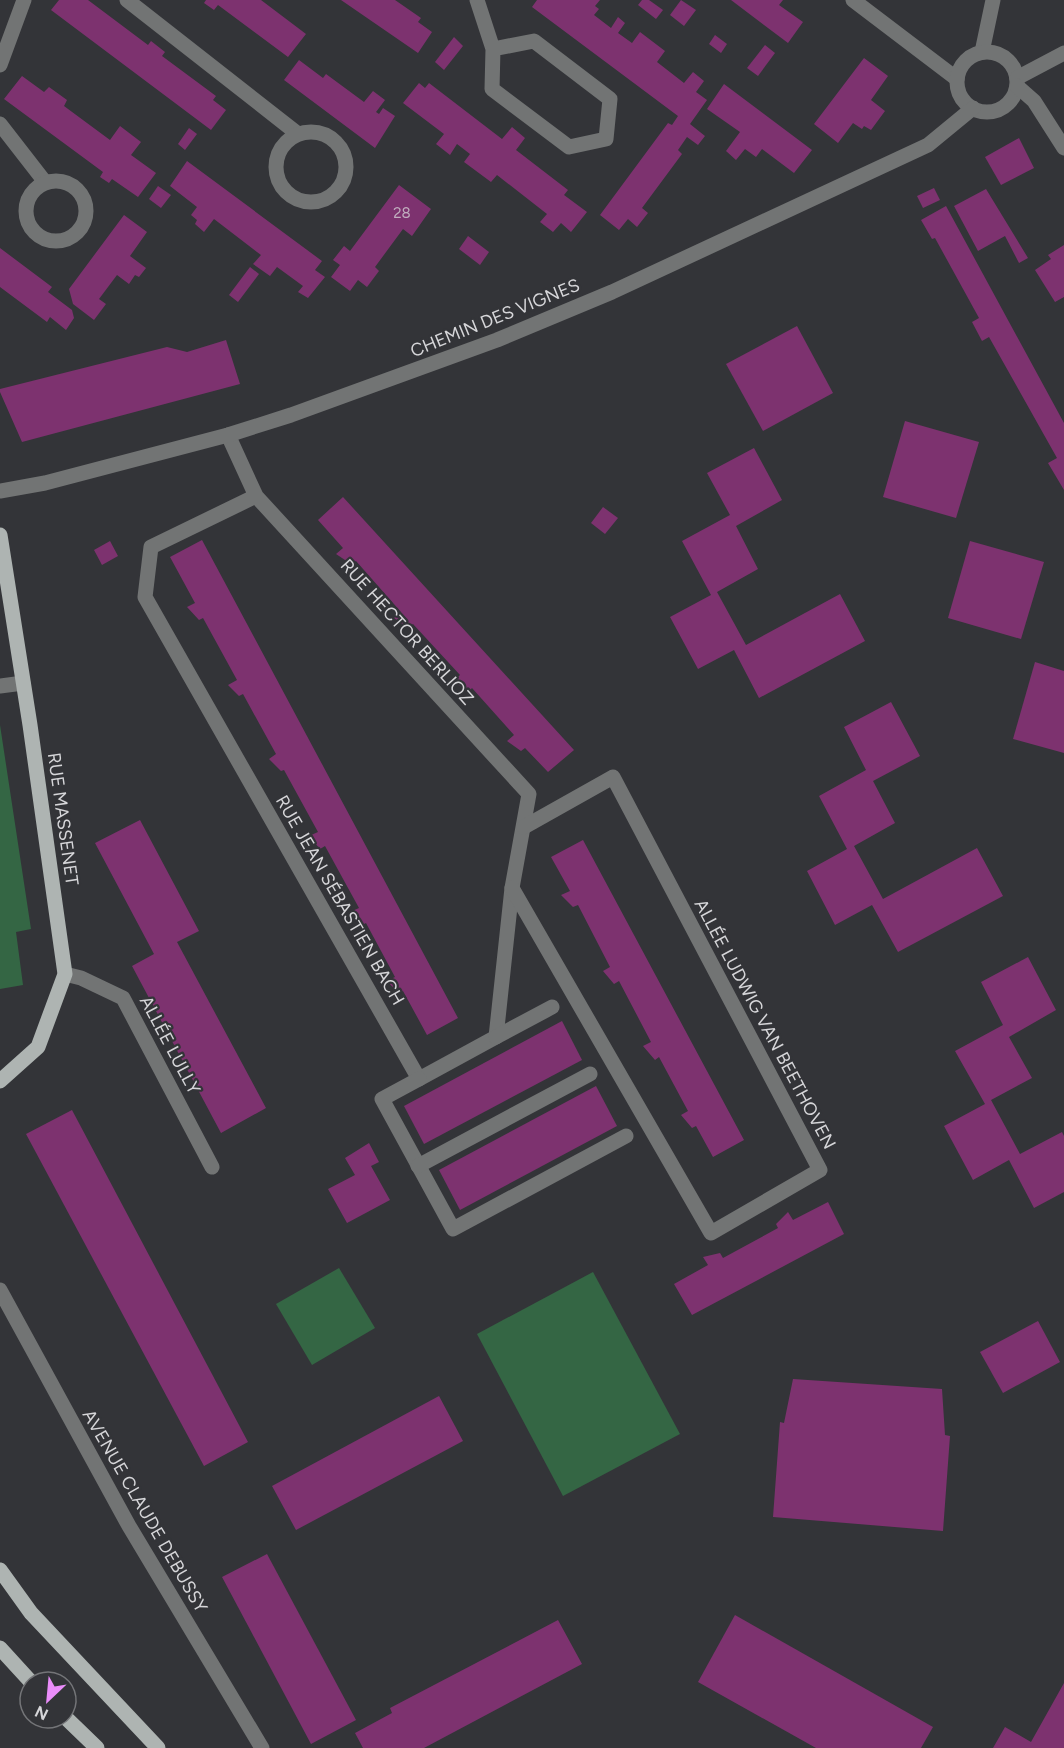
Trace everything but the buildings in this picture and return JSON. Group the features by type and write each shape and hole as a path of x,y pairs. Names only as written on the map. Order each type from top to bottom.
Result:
{"main road":[{"name":"RUE MASSENET","path":"0,540 24,683 64,974 38,1047 0,1081"},
{"path":"0,1570 31,1612 158,1748"},
{"path":"0,1648 20,1670"},
{"path":"78,1730 97,1748"}],"street":[{"path":"0,66 24,0"},
{"path":"127,0 298,134 309,132 331,138 345,156 345,179 331,197 320,202 297,200 287,194 280,184 276,161 280,150 298,134"},
{"path":"477,0 493,49 492,89 569,147 606,139 610,99 534,41 493,49"},
{"path":"853,0 957,79"},
{"path":"982,52 993,0"},
{"path":"1064,53 1017,82 1011,99 1001,108 987,111 973,108 961,95 957,79 965,61 982,52 992,52 1008,61 1017,82 1034,101 1064,148"},
{"name":"CHEMIN DES VIGNES","path":"0,491 45,483 228,435 456,356 603,296 928,145 973,108"},
{"path":"0,124 45,182"},
{"path":"45,182 66,182 82,195 86,215 83,225 68,239 48,241 40,237 27,222 26,203 37,187 45,182"},
{"name":"RUE HECTOR BERLIOZ","path":"228,435 256,496 529,794 525,827"},
{"name":"RUE JEAN SÉBASTIEN BACH","path":"256,496 151,547 145,597 419,1079"},
{"path":"0,686 24,683"},
{"name":"ALLÉE LUDWIG VAN BEETHOVEN","path":"512,888 711,1233 820,1170 613,777 525,827"},
{"path":"496,1037 512,888 525,827"},
{"name":"ALLÉE LULLY","path":"64,974 81,978 123,998 212,1167"},
{"path":"552,1007 382,1099 453,1229 626,1136"},
{"path":"418,1166 590,1074"},
{"name":"AVENUE CLAUDE DEBUSSY","path":"0,1290 129,1526 262,1748"}],"green space":[{"path":"0,725 31,929 16,932 23,985 0,989"},
{"path":"339,1268 375,1328 312,1365 276,1304"},
{"path":"593,1272 680,1434 563,1496 477,1334"}]}
